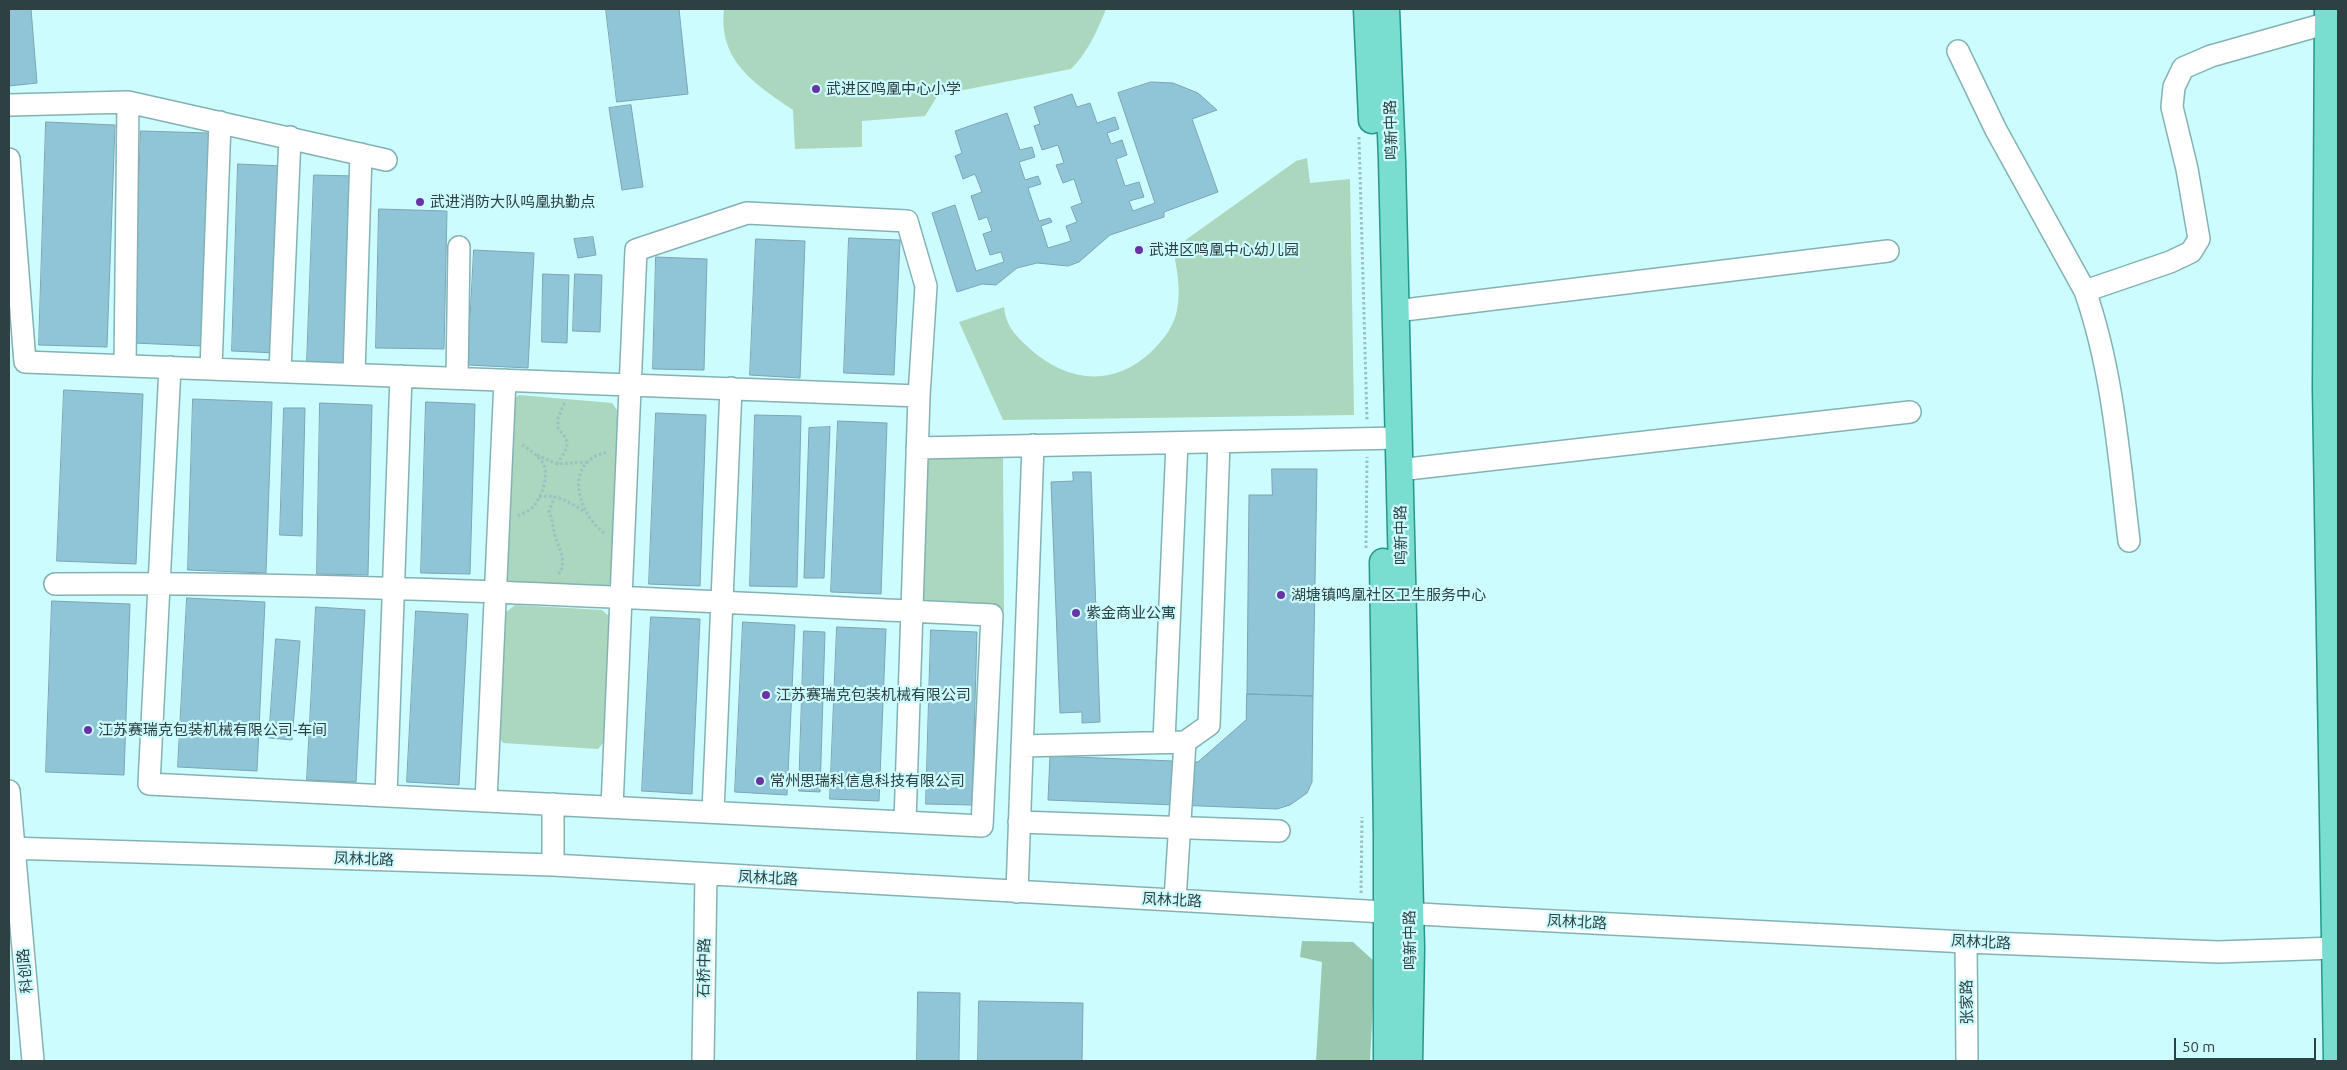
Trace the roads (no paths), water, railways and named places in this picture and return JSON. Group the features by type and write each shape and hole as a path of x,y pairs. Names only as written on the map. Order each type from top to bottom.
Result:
{"main road":[{"name":"鸣新中路","path":"1368,9 1374,170 1390,439 1399,913 1409,1061"},
{"name":"鸣新中路","path":"1386,9 1396,311 1390,439 1399,470 1399,913 1387,1061"},
{"path":"2328,16 2326,388 2338,948 2337,1061"}],"street":[{"path":"2085,290 2170,262 2191,252 2199,239 2172,107 2174,87 2183,68 2211,56 2328,16"},
{"path":"1958,51 1996,130 2085,290 2105,358 2129,541"},
{"path":"125,365 128,102"},
{"path":"9,104 128,102 386,160"},
{"path":"211,368 220,122"},
{"path":"280,371 290,137"},
{"path":"354,374 361,154"},
{"path":"9,159 25,362 919,396"},
{"path":"612,807 636,250 747,213 906,222 926,286 916,448 905,822"},
{"path":"457,378 459,247"},
{"path":"1396,311 1888,251"},
{"path":"55,584 159,583 393,588 992,615 982,826 149,784 159,583 170,367"},
{"path":"386,796 401,376"},
{"path":"486,801 505,380"},
{"path":"713,812 732,388"},
{"path":"1399,470 1910,412"},
{"path":"916,448 1390,439"},
{"path":"1174,900 1179,828 1174,741 1177,442"},
{"path":"1022,746 1174,741 1209,725 1219,442"},
{"path":"1017,892 1033,445"},
{"name":"科创路","path":"9,791 12,848 33,1061"},
{"path":"553,804 553,865"},
{"path":"1020,822 1278,831"},
{"name":"凤林北路","path":"12,848 553,865 1399,913 1966,942 2218,952 2338,948"},
{"name":"石桥中路","path":"703,1061 706,874"},
{"name":"张家路","path":"1966,942 1967,1061"}],"place":[{"name":"武进区鸣凰中心小学","path":"816,89"},
{"name":"武进消防大队呜凰执勤点","path":"420,202"},
{"name":"武进区鸣凰中心幼儿园","path":"1139,250"},
{"name":"湖塘镇鸣凰社区卫生服务中心","path":"1281,595"},
{"name":"紫金商业公寓","path":"1076,613"},
{"name":"江苏赛瑞克包装机械有限公司","path":"766,695"},
{"name":"江苏赛瑞克包装机械有限公司-车间","path":"88,730"},
{"name":"常州思瑞科信息科技有限公司","path":"760,781"}]}
